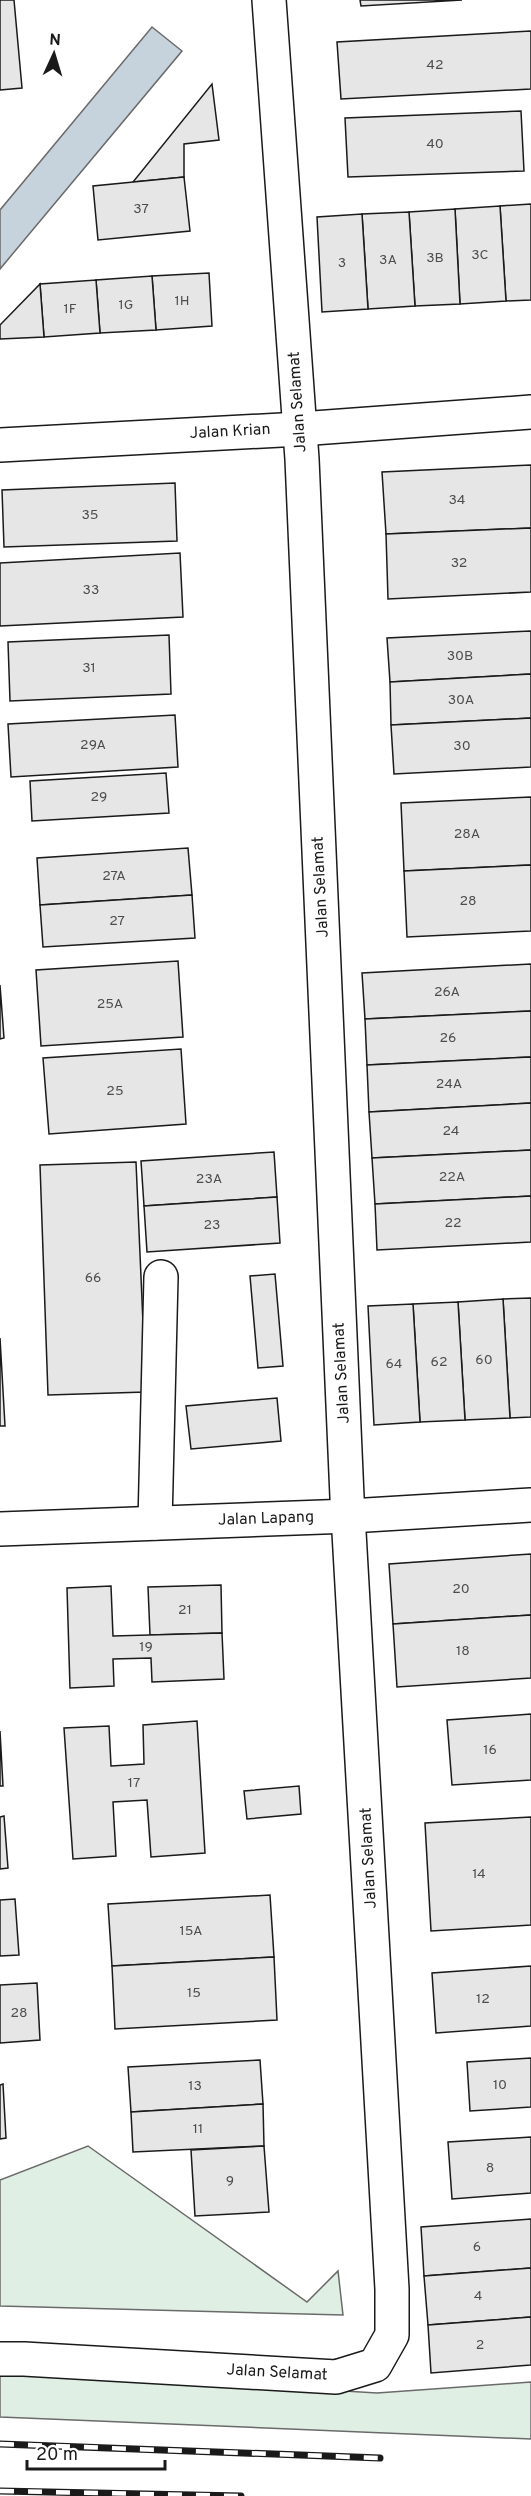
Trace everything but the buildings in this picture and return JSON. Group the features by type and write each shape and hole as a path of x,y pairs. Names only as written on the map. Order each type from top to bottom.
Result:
{"street":[{"name":"Jalan Selamat","path":"0,2359 336,2377 375,2365 392,2335 392,2289 350,1516 300,429 269,0"},
{"name":"Jalan Krian","path":"0,445 300,429 531,412"},
{"path":"155,1523 161,1277"},
{"name":"Jalan Lapang","path":"0,1529 350,1516 531,1505"}],"green space":[{"path":"88,2146 307,2302 338,2271 343,2315 0,2306 0,2180"},
{"path":"34,2372 377,2393 531,2382 531,2439 0,2417 0,2373"}],"shaded area":[{"path":"152,27 182,51 0,269 0,210"}],"railway":[{"path":"0,2444 380,2458"},
{"path":"0,2491 241,2496"}]}
